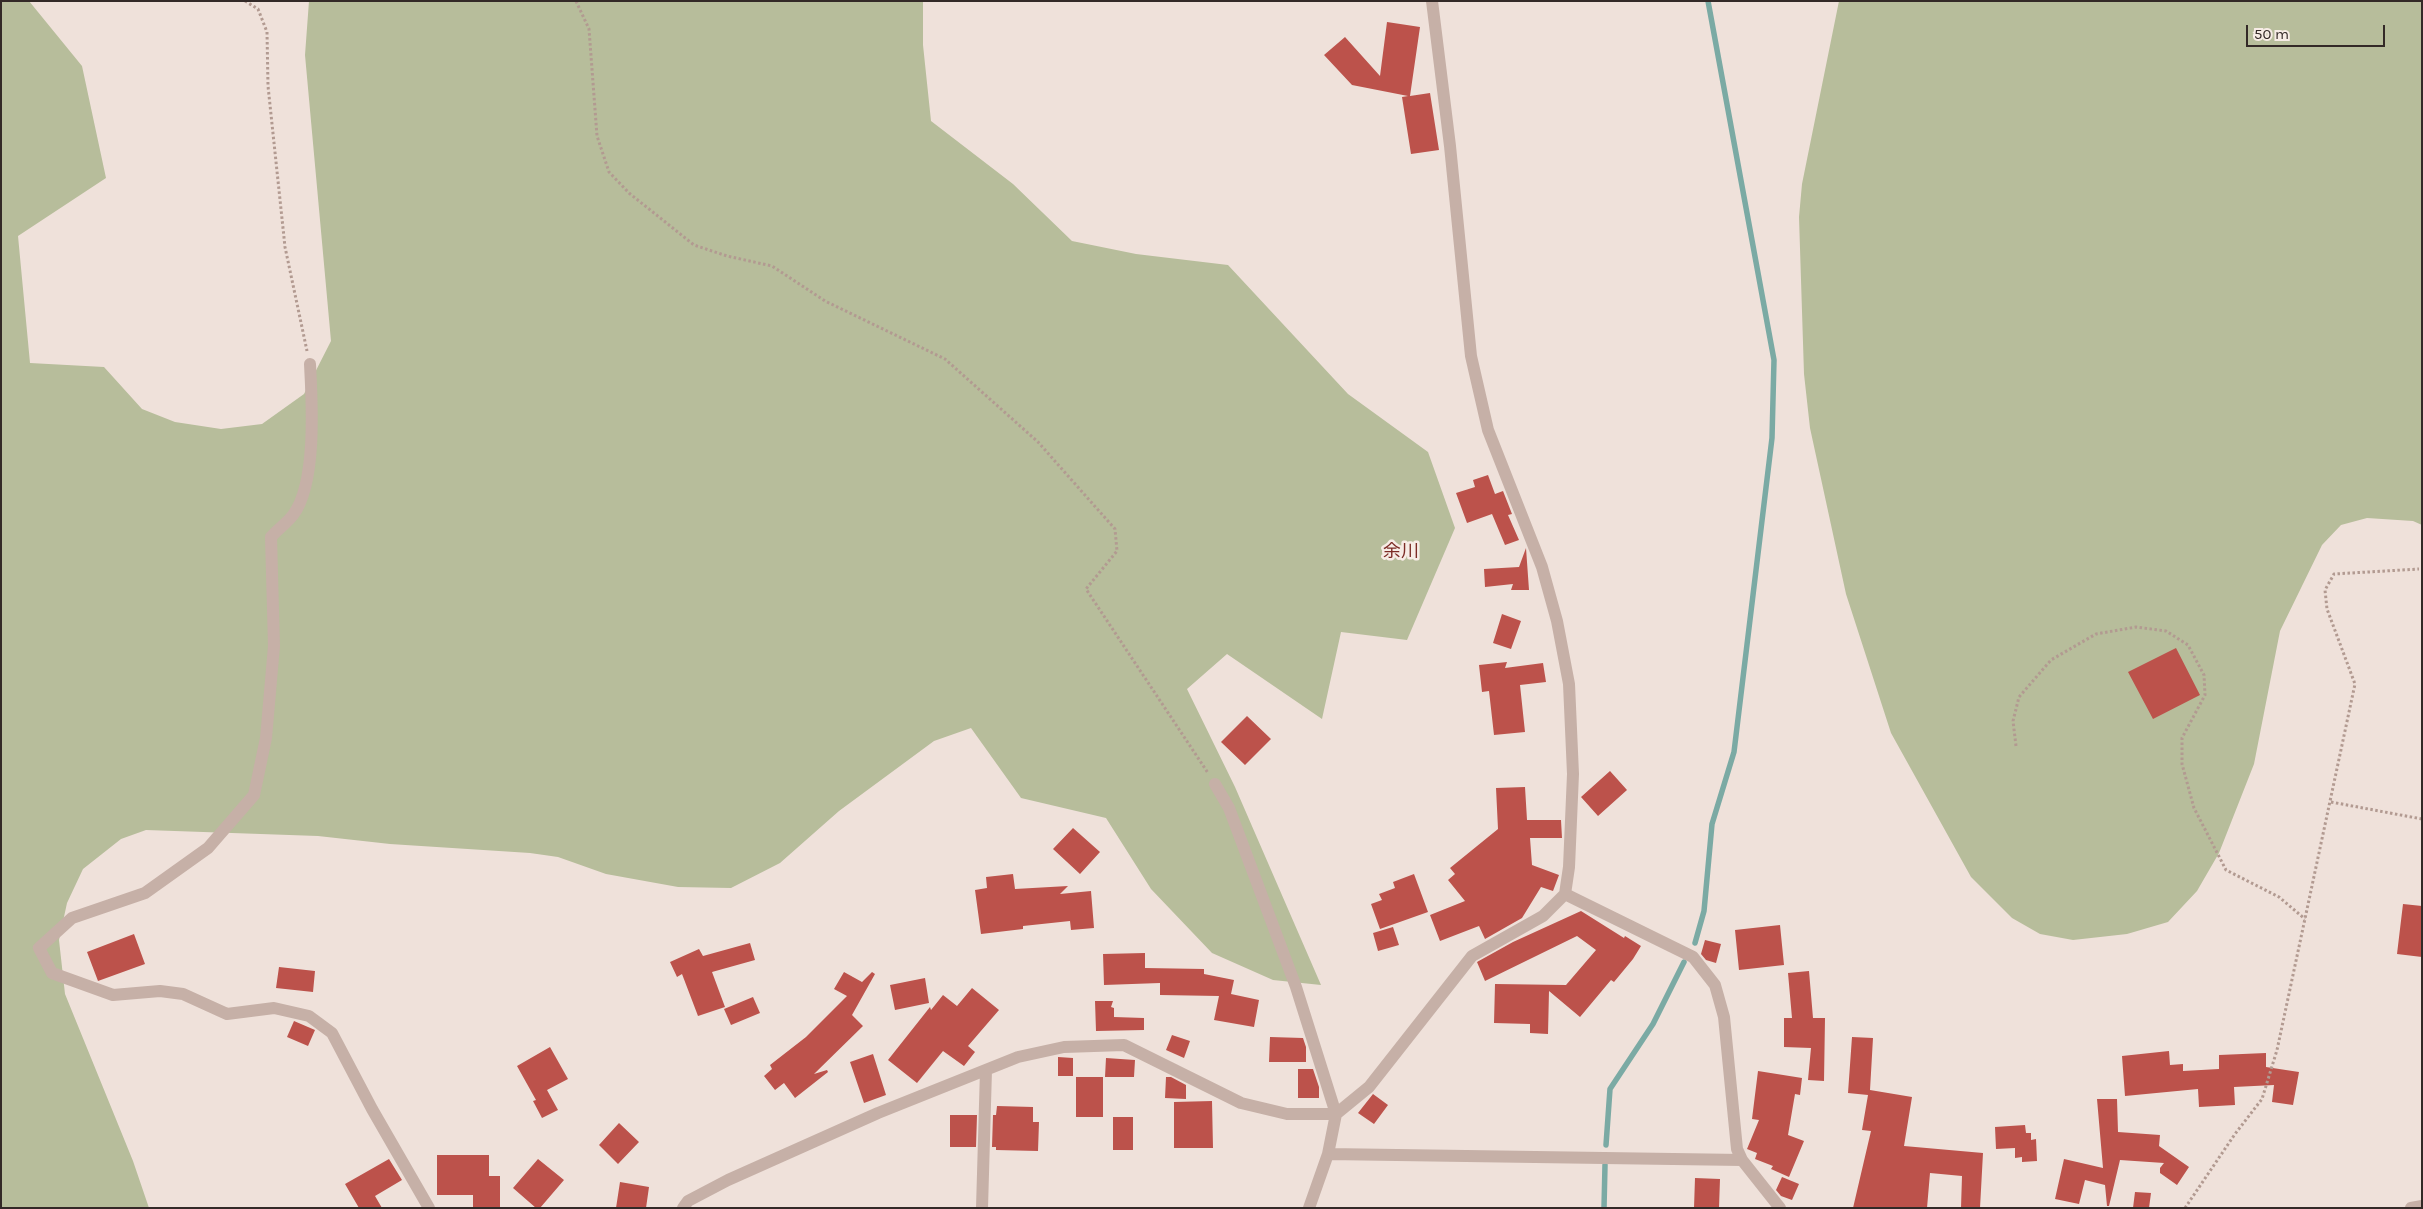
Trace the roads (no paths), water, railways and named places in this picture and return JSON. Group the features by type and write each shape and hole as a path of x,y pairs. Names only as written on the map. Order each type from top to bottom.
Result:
{"street":[{"path":"683,1208 688,1201 728,1180 878,1113 1018,1057 1064,1047 1124,1045 1241,1103 1287,1114 1336,1114 1369,1087 1472,956 1543,916 1565,894 1569,867 1573,774 1569,684 1557,621 1542,567 1488,430 1471,356 1450,146 1432,1"},
{"path":"310,364 312,416 304,490 294,514 271,536 274,646 266,738 254,795 208,848 145,894 72,918 39,948 52,973 113,995 160,991 182,994 227,1014 274,1008 309,1016 332,1033 372,1109 429,1208"},
{"path":"1215,784 1229,808 1296,987 1336,1114 1328,1154 1309,1208"},
{"path":"1565,894 1693,957 1714,986 1724,1017 1737,1149 1742,1160 1780,1208"},
{"path":"982,1208 986,1070"},
{"path":"1328,1154 1742,1160"},
{"path":"2411,1208 2422,1206"}],"waterway":[{"path":"1695,943 1704,911 1712,824 1734,752 1772,438 1774,360 1708,1"},
{"path":"1606,1145 1610,1089 1653,1024 1684,962"},
{"path":"1604,1208 1605,1165"}],"district":[{"name":"余川","path":"1401,552"}]}
